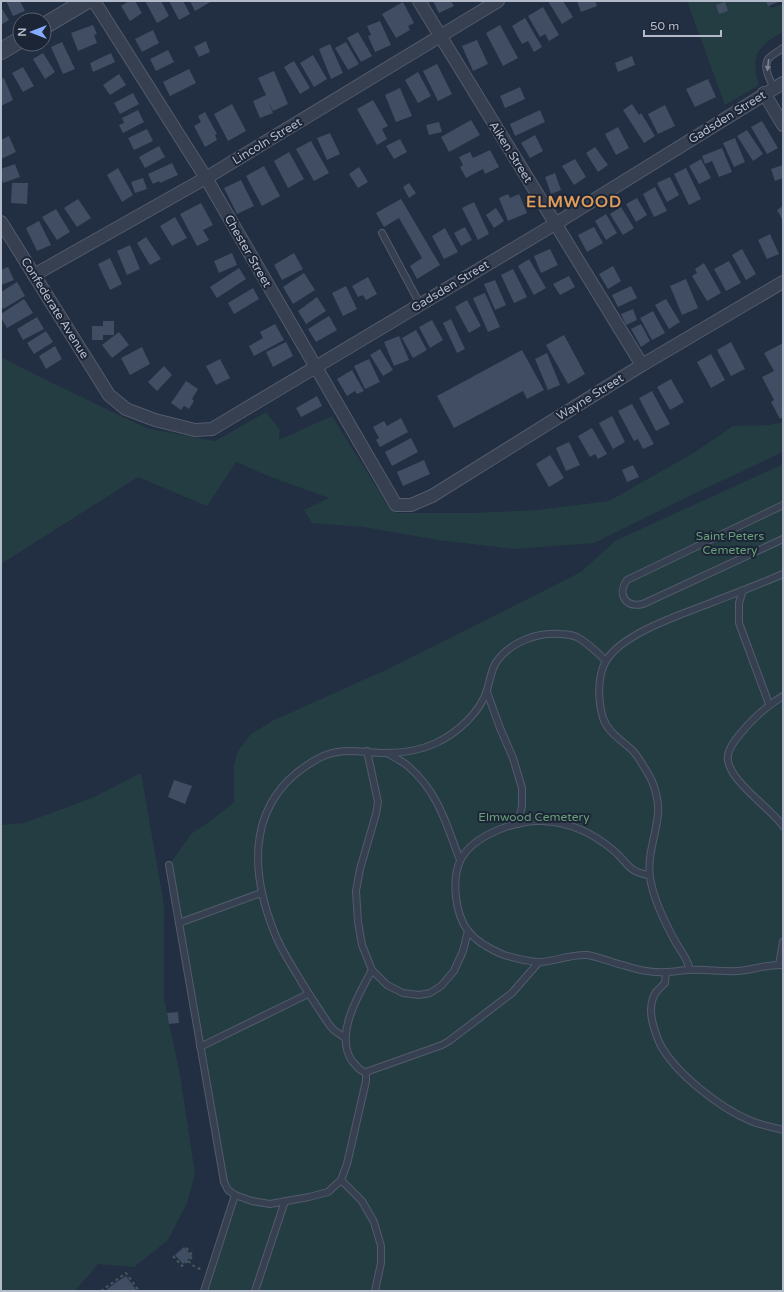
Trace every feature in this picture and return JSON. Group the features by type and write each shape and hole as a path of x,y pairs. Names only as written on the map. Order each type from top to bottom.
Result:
{"street":[{"path":"52,21 86,1"},
{"name":"Chester Street","path":"94,1 206,178 396,505"},
{"name":"Aiken Street","path":"419,1 642,365"},
{"name":"Lincoln Street","path":"34,275 206,178 498,1"},
{"path":"1,51 12,45"},
{"path":"774,88 783,125"},
{"name":"Gadsden Street","path":"109,395 126,409 155,420 195,430 212,429 315,366 555,224 774,88"},
{"name":"Confederate Avenue","path":"1,222 109,395"},
{"name":"Wayne Street","path":"396,505 411,505 432,496 642,365 783,282"}],"lane":[{"path":"774,88 767,75 766,65 769,58 783,48"},
{"path":"382,233 420,304"},
{"path":"783,505 627,580 622,593 629,604 635,606 643,604 783,539"},
{"path":"690,970 687,959 674,939 657,905 649,875 658,813 657,800 651,780 634,752 613,735 607,726 600,707 600,681 606,661 625,642 640,632 661,622 783,574"},
{"path":"743,590 739,603 739,622 769,704"},
{"path":"345,1038 333,1029 308,994 275,936 261,893 258,865 260,830 264,816 281,787 304,767 329,753 342,750 387,753 402,752 435,743 446,737 466,722 478,708 487,692 492,671 496,662 505,652 532,636 553,633 576,636 606,661"},
{"path":"487,692 513,758 522,788 522,806 518,824"},
{"path":"783,696 769,704 746,726 736,738 730,750 728,760 734,775 783,826"},
{"path":"367,751 378,802 360,869 356,891 358,922 362,945 372,970 388,985 403,993 419,995 430,993 441,986 454,970 463,951 468,931"},
{"path":"387,753 407,766 431,793 440,808 460,860"},
{"path":"649,875 639,874 630,869 614,851 594,836 573,826 540,821 518,824 500,829 474,844 460,860 455,893 463,921 468,931 479,941 502,954 513,958 538,962 586,955 642,970 666,972 690,970 752,970 772,964 781,965 783,942"},
{"path":"169,864 224,1182 228,1190 235,1195 252,1201 270,1204 328,1192 341,1180 347,1164 360,1112 366,1082 366,1072"},
{"path":"179,923 261,893"},
{"path":"372,970 354,1005 345,1038 346,1047 350,1058 357,1067 366,1072 442,1045 449,1041 512,993 538,962"},
{"path":"666,972 665,983 656,993 651,1006 651,1018 660,1045 682,1072 695,1085 716,1101 751,1121 783,1130"},
{"path":"200,1047 308,994"},
{"path":"341,1180 362,1201 374,1222 381,1246 381,1263 375,1291"},
{"path":"204,1291 235,1195"},
{"path":"255,1291 285,1201"}],"path":[{"path":"173,1256 182,1266 193,1256 185,1246"},
{"path":"188,1260 195,1268 210,1272"},
{"path":"101,1291 126,1273 139,1291"}],"green space":[{"path":"687,1 769,1 771,8 783,4 783,32 762,47 756,59 756,75 759,85 725,105"},
{"path":"1,357 146,428 215,441 266,412 280,430 279,440 332,416 387,504 396,513 474,513 537,510 609,501 695,452 733,426 769,425 783,422 783,452 594,543 515,549 438,540 364,527 312,523 304,510 329,498 271,477 236,462 207,506 138,477 1,564"},
{"name":"Elmwood Cemetery","path":"783,464 783,1291 204,1291 235,1196 228,1190 169,865 191,834 216,817 234,802 234,765 238,751 251,734 272,721 388,669 581,572 615,541"},
{"path":"141,773 164,905 164,999 180,1075 195,1174 187,1203 168,1240 134,1267 98,1264 75,1291 1,1291 1,825 24,823 92,798"}],"building":[{"path":"6,1 20,1 25,11 12,12 12,14"},
{"path":"129,1 135,1 142,13 130,21 121,6"},
{"path":"145,1 161,1 169,16 157,23"},
{"path":"169,1 183,1 190,14 179,20"},
{"path":"190,1 212,1 195,11"},
{"path":"433,1 451,1 454,6 439,13"},
{"path":"548,1 563,1 573,17 562,24"},
{"path":"577,1 595,1 597,6 581,12"},
{"path":"766,1 781,1 768,6"},
{"path":"403,2 414,23 408,26 410,30 396,38 382,14"},
{"path":"725,2 728,11 719,14 716,5"},
{"path":"1,7 9,20 1,25"},
{"path":"543,7 559,35 549,41 545,34 540,37 528,16"},
{"path":"525,18 542,47 534,52 528,41 522,44 512,26"},
{"path":"380,21 391,45 375,52 368,36 371,35 367,26"},
{"path":"93,25 97,34 94,35 97,43 78,51 71,33"},
{"path":"500,25 518,58 503,66 486,33"},
{"path":"153,30 159,43 142,52 135,39"},
{"path":"358,32 372,56 361,62 347,38"},
{"path":"477,40 488,64 473,71 462,46"},
{"path":"206,41 210,52 199,57 194,47"},
{"path":"62,42 75,69 63,74 52,47"},
{"path":"346,42 359,64 348,70 335,48"},
{"path":"330,44 343,73 331,79 319,49"},
{"path":"168,50 174,62 156,71 150,59"},
{"path":"43,53 55,72 45,79 33,59"},
{"path":"111,53 115,62 93,72 90,63"},
{"path":"313,55 327,79 314,87 300,63"},
{"path":"632,56 635,65 618,72 615,63"},
{"path":"294,61 310,88 300,94 284,67"},
{"path":"437,64 452,94 438,101 423,71"},
{"path":"23,67 34,86 23,92 12,73"},
{"path":"189,69 196,83 170,96 163,82"},
{"path":"274,71 288,104 273,111 268,101 273,113 260,118 253,101 266,95 258,78"},
{"path":"418,72 431,96 418,103 405,80"},
{"path":"119,74 126,85 110,95 103,85"},
{"path":"4,78 13,100 1,106 1,79"},
{"path":"708,79 716,97 695,107 686,89"},
{"path":"520,87 525,99 505,108 500,96"},
{"path":"400,88 412,116 396,122 385,95"},
{"path":"133,93 139,104 120,114 114,103"},
{"path":"373,100 388,126 382,129 387,139 377,145 357,109"},
{"path":"232,104 246,131 228,141 214,114"},
{"path":"632,104 639,115 641,113 655,136 644,143 623,110"},
{"path":"665,105 675,126 658,134 648,114"},
{"path":"138,110 144,122 123,133 119,125 124,123 122,118"},
{"path":"540,110 545,122 515,136 510,124"},
{"path":"205,112 217,134 215,135 217,140 205,147 194,126 201,122 198,116"},
{"path":"471,120 480,135 449,152 441,137"},
{"path":"762,121 778,148 767,154 751,127"},
{"path":"439,122 442,132 429,135 426,125"},
{"path":"618,127 629,148 616,155 605,134"},
{"path":"147,129 153,141 134,150 128,138"},
{"path":"747,130 763,154 753,161 737,136"},
{"path":"330,133 340,154 327,160 317,138"},
{"path":"535,135 543,151 530,158 521,143"},
{"path":"9,136 16,152 1,159 1,140"},
{"path":"735,138 745,162 734,167 723,143"},
{"path":"400,139 407,152 394,159 386,146"},
{"path":"311,141 329,173 314,181 296,149"},
{"path":"159,146 165,157 145,168 139,157"},
{"path":"595,147 608,165 598,172 586,153"},
{"path":"722,148 732,172 719,177 712,161 705,164 702,156"},
{"path":"490,150 499,167 485,174 483,169 466,178 460,167 463,165 459,157 470,152 473,158"},
{"path":"289,152 304,179 288,188 274,161"},
{"path":"575,159 586,177 574,185 562,166"},
{"path":"701,159 711,178 699,184 689,166"},
{"path":"172,163 178,175 160,183 159,181 153,184 148,174"},
{"path":"15,164 20,177 3,183 1,169"},
{"path":"783,165 783,178 775,181 771,169"},
{"path":"264,166 280,196 262,206 246,176"},
{"path":"359,167 368,182 358,188 349,174"},
{"path":"118,168 133,195 122,202 107,175"},
{"path":"686,168 701,199 689,205 674,174"},
{"path":"555,173 561,190 551,194 545,177"},
{"path":"670,177 679,195 667,202 657,183"},
{"path":"143,178 147,189 135,193 131,182"},
{"path":"241,180 254,206 237,214 224,188"},
{"path":"12,183 28,183 27,204 11,203"},
{"path":"409,183 416,193 409,198 403,187"},
{"path":"655,187 667,211 654,217 643,194"},
{"path":"508,194 510,198 519,194 527,213 508,221 499,198"},
{"path":"637,198 647,215 636,222 626,204"},
{"path":"78,199 91,218 77,227 64,208"},
{"path":"401,199 440,265 417,279 410,266 422,258 399,218 384,227 376,213"},
{"path":"474,202 489,234 478,240 462,208"},
{"path":"201,203 213,225 203,230 209,240 197,246 180,214"},
{"path":"783,206 783,221 777,210"},
{"path":"621,207 634,228 623,235 610,214"},
{"path":"496,208 504,221 494,228 486,215"},
{"path":"56,209 70,232 57,240 42,217"},
{"path":"606,214 617,233 606,240 595,221"},
{"path":"175,217 187,238 172,246 160,226"},
{"path":"39,221 51,245 37,251 26,228"},
{"path":"465,227 472,240 461,246 454,233"},
{"path":"594,227 603,243 587,252 578,235"},
{"path":"445,228 458,252 444,259 432,236"},
{"path":"770,234 779,254 767,259 758,240"},
{"path":"146,237 161,259 150,265 137,243"},
{"path":"130,245 140,269 127,275 117,251"},
{"path":"550,249 558,265 541,273 534,256"},
{"path":"742,249 756,274 746,280 732,255"},
{"path":"232,253 237,265 219,273 214,261"},
{"path":"294,253 303,269 282,280 274,265"},
{"path":"110,258 122,284 110,290 98,264"},
{"path":"529,259 546,288 534,295 518,266"},
{"path":"729,261 741,283 726,291 714,269"},
{"path":"704,263 721,293 707,301 692,276 697,273 695,269"},
{"path":"613,266 621,281 608,289 599,274"},
{"path":"8,267 14,280 1,285 1,270"},
{"path":"239,268 246,279 217,298 210,287"},
{"path":"513,269 527,297 514,303 501,275"},
{"path":"304,273 315,290 293,304 283,287"},
{"path":"569,276 575,287 560,295 553,284"},
{"path":"368,277 377,294 366,300 363,295 358,297 352,286"},
{"path":"686,279 698,308 682,315 670,286"},
{"path":"495,280 506,305 495,310 484,284"},
{"path":"17,282 25,296 3,309 1,306 1,292"},
{"path":"346,286 357,309 343,316 332,293"},
{"path":"631,286 637,298 618,307 612,295"},
{"path":"253,288 259,299 234,314 228,303"},
{"path":"485,293 500,327 488,332 473,298"},
{"path":"317,297 326,311 306,324 298,311"},
{"path":"24,299 33,313 7,328 1,318 1,314"},
{"path":"666,299 680,322 669,329 655,305"},
{"path":"467,300 481,326 469,333 455,307"},
{"path":"633,309 637,320 626,325 621,314"},
{"path":"653,311 665,333 652,340 640,318"},
{"path":"329,316 337,330 316,342 308,329"},
{"path":"37,317 44,329 23,340 17,329"},
{"path":"451,319 465,349 457,353 443,323"},
{"path":"432,320 443,340 430,348 419,327"},
{"path":"103,321 114,321 114,335 103,335 103,340 92,340 92,326 103,326"},
{"path":"275,324 284,340 254,356 249,346 263,338 260,332"},
{"path":"641,324 650,341 641,347 631,329"},
{"path":"416,330 427,350 413,358 402,338"},
{"path":"46,331 53,342 34,354 27,343"},
{"path":"119,332 129,345 112,358 102,345"},
{"path":"564,335 585,374 568,384 546,345"},
{"path":"399,336 409,360 394,366 384,342"},
{"path":"286,342 293,356 273,367 266,352"},
{"path":"731,342 745,369 731,376 717,350"},
{"path":"783,343 783,417 780,419 771,402 774,400 762,377 774,371 764,353"},
{"path":"55,346 62,359 46,369 39,356"},
{"path":"142,347 150,364 130,375 121,358"},
{"path":"380,349 393,370 383,376 370,355"},
{"path":"522,350 544,390 527,399 523,391 454,428 437,396"},
{"path":"547,353 560,385 548,390 535,359"},
{"path":"711,354 725,380 711,388 697,362"},
{"path":"220,359 230,378 216,385 206,366"},
{"path":"369,359 380,382 365,389 354,366"},
{"path":"164,366 172,375 157,391 148,382"},
{"path":"352,370 364,391 357,394 355,391 347,396 337,379"},
{"path":"671,379 684,402 670,410 657,387"},
{"path":"186,381 198,389 192,399 194,401 189,409 184,406 181,410 171,403"},
{"path":"652,391 670,424 656,431 639,398"},
{"path":"317,396 322,406 301,417 296,408"},
{"path":"632,404 654,444 643,449 638,439 634,441 618,411"},
{"path":"612,416 625,442 613,449 599,423"},
{"path":"401,418 408,432 380,447 376,440 379,438 373,427 384,421 387,426"},
{"path":"592,428 607,454 598,459 595,454 590,457 578,436"},
{"path":"411,438 418,452 392,466 385,452"},
{"path":"569,442 580,465 566,471 556,448"},
{"path":"550,455 564,478 549,487 536,464"},
{"path":"424,460 430,474 403,486 397,472"},
{"path":"633,465 639,477 627,482 622,470"},
{"path":"174,780 192,786 185,804 168,797"},
{"path":"178,1012 179,1023 169,1024 167,1013"},
{"path":"184,1247 192,1256 183,1264 175,1255"},
{"path":"126,1276 137,1291 105,1291 115,1283"}],"district":[{"name":"ELMWOOD","path":"574,201"}],"park label":[{"name":"Saint Peters Cemetery","path":"730,543"}]}
